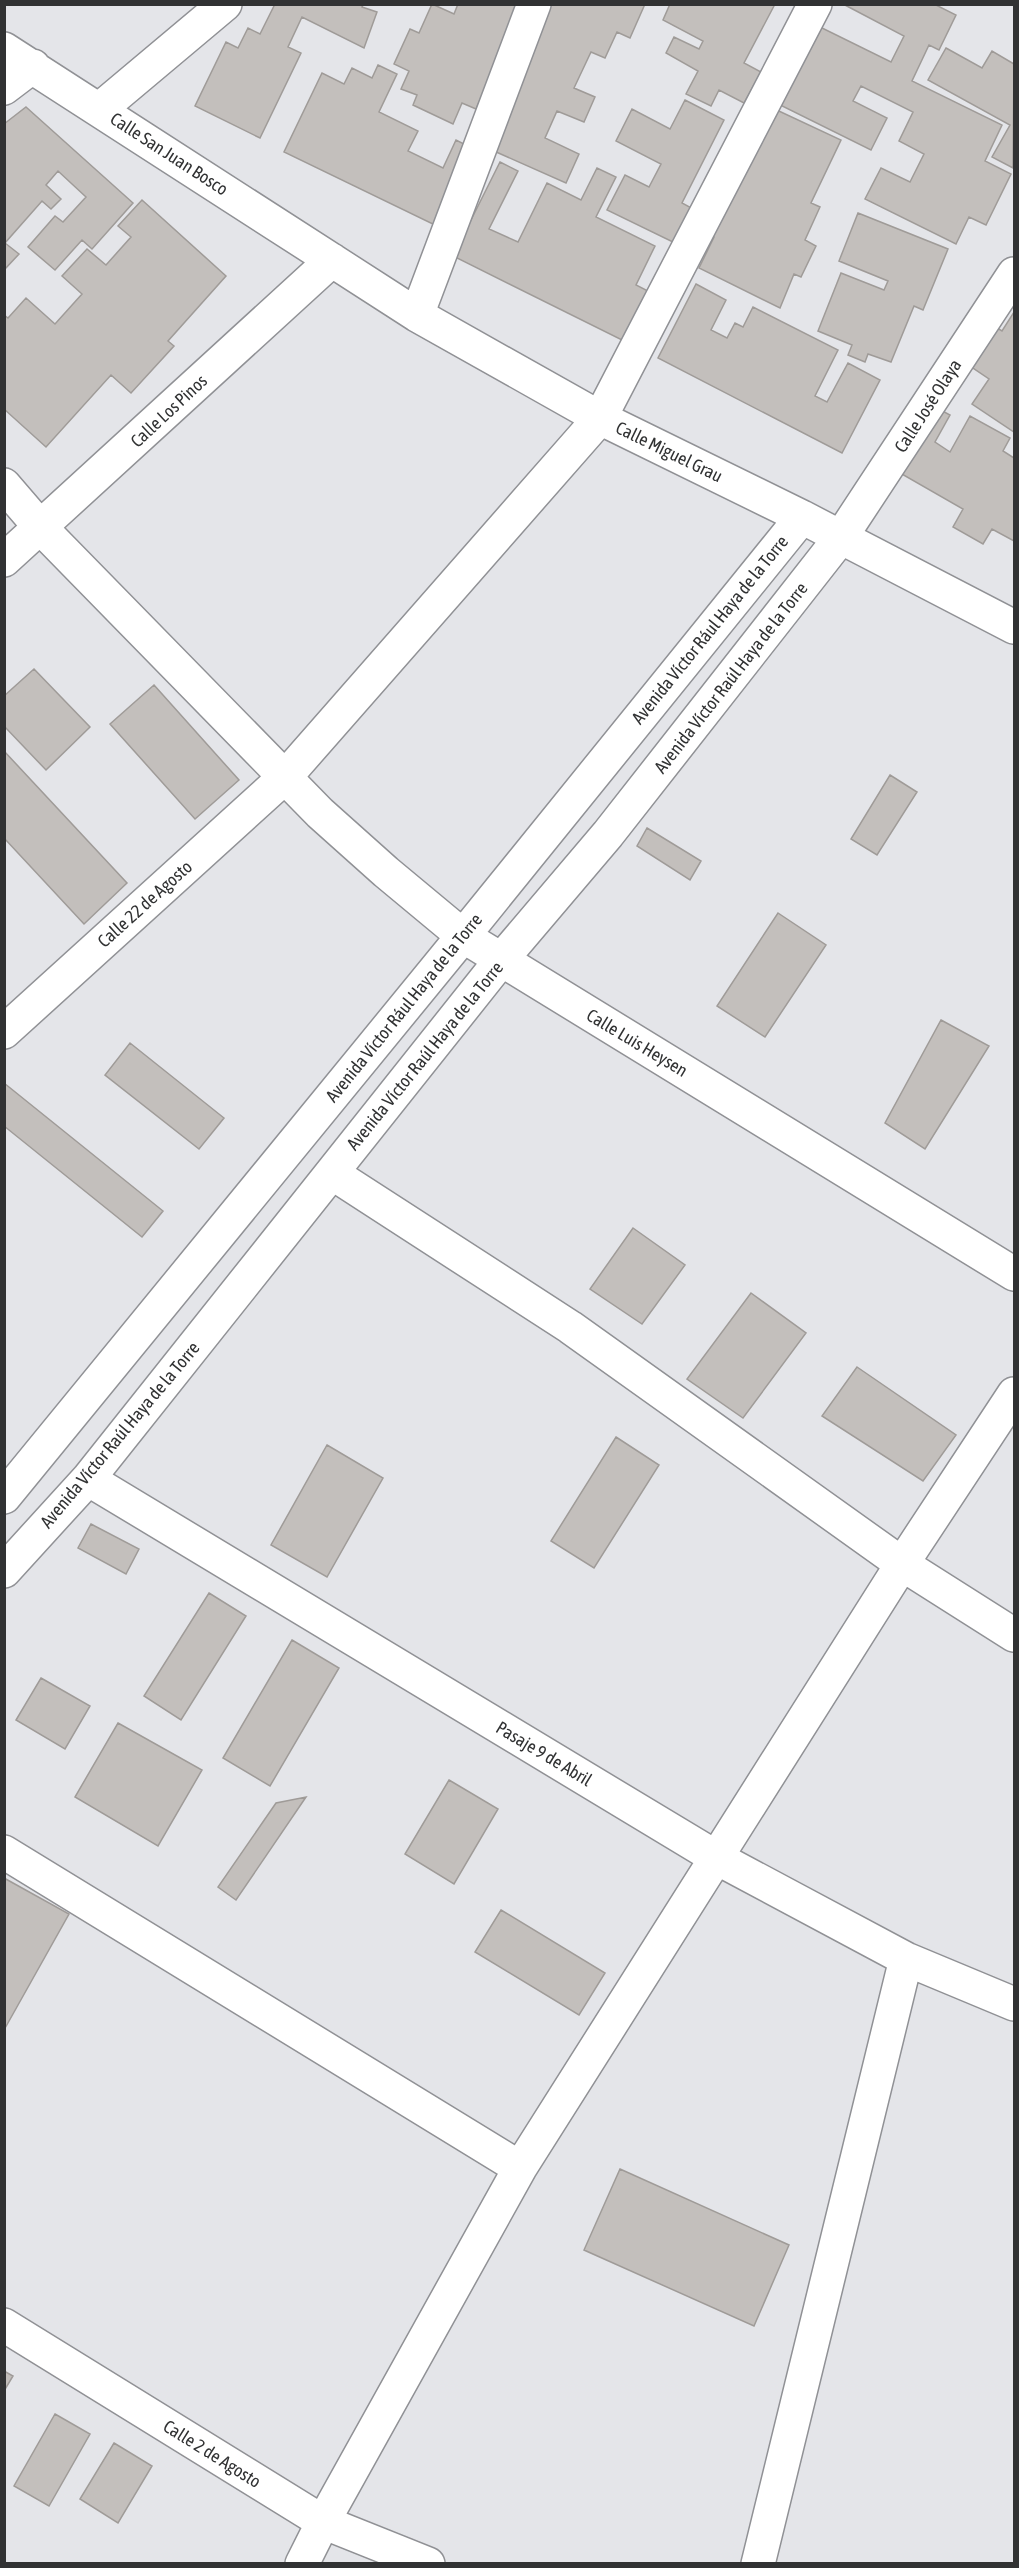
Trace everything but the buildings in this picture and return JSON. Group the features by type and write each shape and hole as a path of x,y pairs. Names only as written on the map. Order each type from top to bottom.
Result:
{"street":[{"path":"100,109 225,4"},
{"path":"417,315 534,4"},
{"name":"Calle 22 de Agosto","path":"4,1032 286,776 600,418 815,4"},
{"name":"Calle San Juan Bosco","path":"4,49 332,260"},
{"path":"4,88 33,66"},
{"name":"Calle Miguel Grau","path":"332,260 417,315 600,418 802,517 1014,627"},
{"name":"Calle Los Pinos","path":"4,560 332,260"},
{"name":"Calle José Olaya","path":"841,537 1014,274"},
{"name":"Calle Luis Heysen","path":"4,485 41,528 328,820 386,872 464,936 1014,1274"},
{"name":"Avenida Víctor Rául Haya de la Torre","path":"4,1497 464,936 802,517"},
{"name":"Avenida Víctor Raúl Haya de la Torre","path":"4,1571 88,1479 501,960 608,834 841,537"},
{"path":"332,1173 570,1327 902,1564 1014,1635"},
{"path":"302,2564 322,2522 520,2168 902,1564 1014,1394"},
{"name":"Pasaje 9 de Abril","path":"88,1479 717,1858 906,1959 1014,2004"},
{"path":"4,1852 520,2168"},
{"path":"758,2564 906,1959"},
{"name":"Calle 2 de Agosto","path":"4,2325 322,2522 428,2564"}]}
